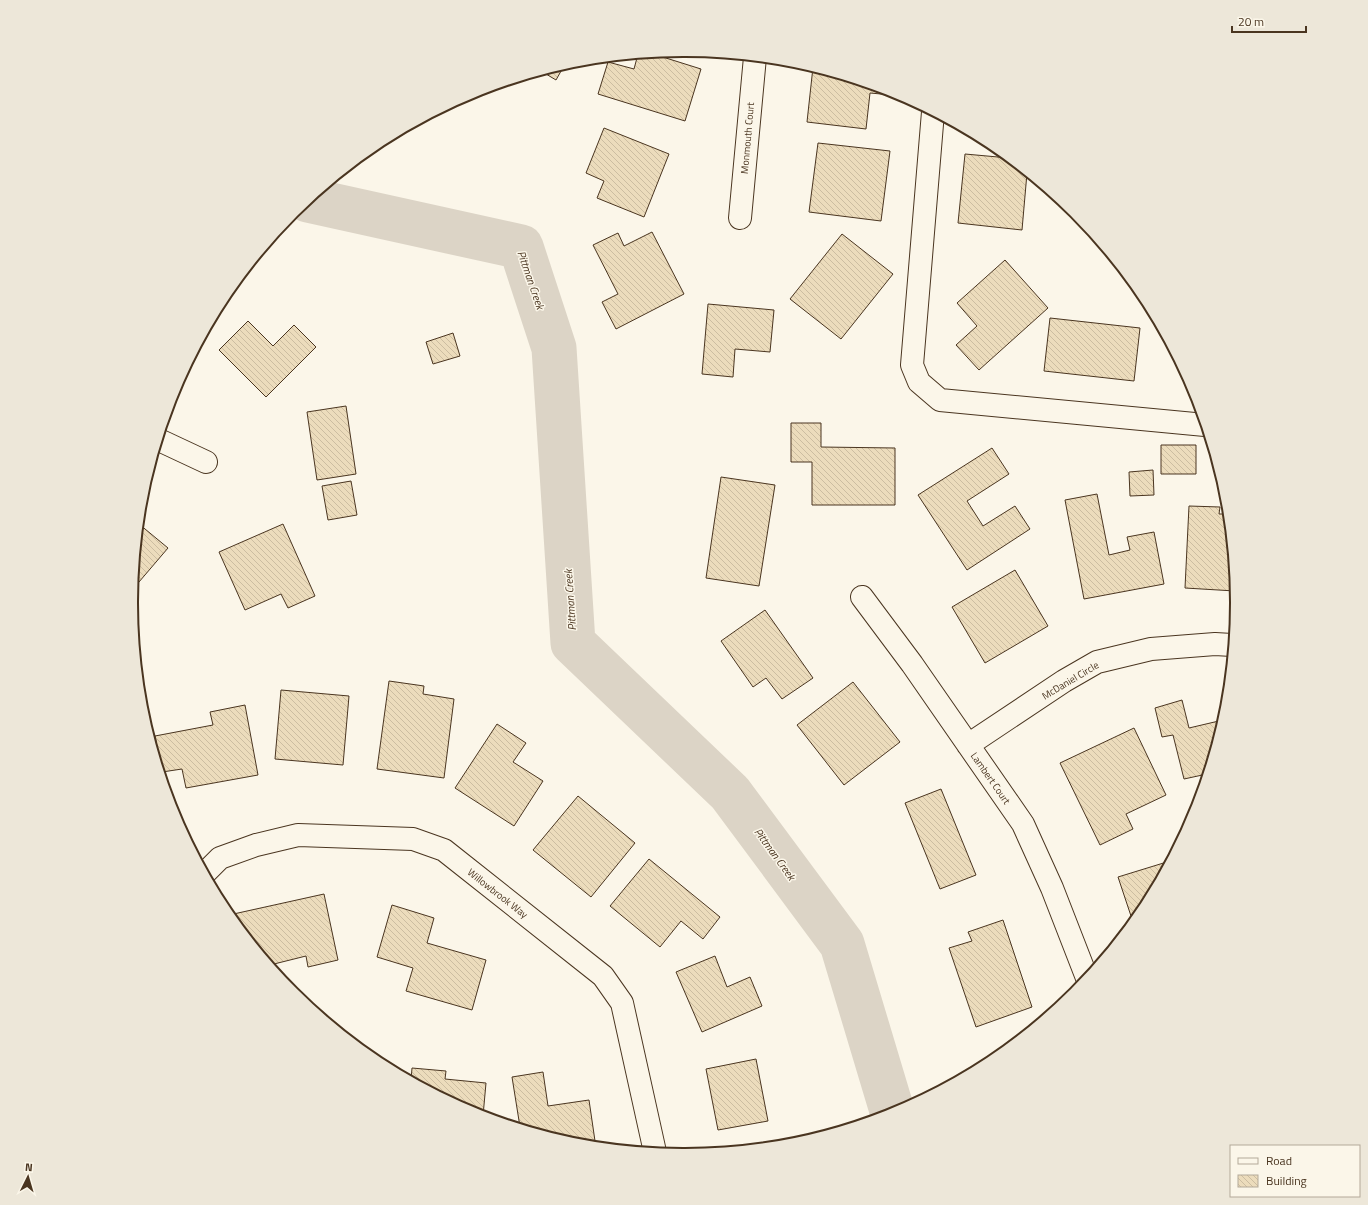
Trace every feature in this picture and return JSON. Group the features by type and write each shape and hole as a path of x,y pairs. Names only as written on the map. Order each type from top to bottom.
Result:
{"street":[{"name":"Monmouth Court","path":"740,218 755,62"},
{"path":"932,117 912,365 918,382 940,400 1200,425"},
{"path":"163,442 206,462"},
{"name":"Lambert Court","path":"862,597 912,664 1023,824 1052,888 1085,972"},
{"name":"McDaniel Circle","path":"968,745 1064,681 1098,662 1151,649 1215,644 1227,645"},
{"name":"Willowbrook Way","path":"209,869 220,858 256,846 298,835 413,839 444,850 603,976 622,1003 654,1147"}],"building":[{"path":"664,58 701,69 685,121 598,94 608,63 634,69 637,59"},
{"path":"561,71 556,80 547,75"},
{"path":"812,73 859,86 880,94 870,93 866,129 807,122"},
{"path":"604,128 669,154 644,217 597,198 604,181 586,173"},
{"path":"818,143 890,151 881,221 809,212"},
{"path":"965,154 998,157 1027,178 1022,230 958,223"},
{"path":"652,232 684,294 616,329 602,302 618,294 593,245 618,233 624,246"},
{"path":"842,234 893,274 841,339 790,299"},
{"path":"1005,260 1048,308 979,370 956,345 977,326 957,303"},
{"path":"708,304 774,310 770,352 735,349 733,377 702,374"},
{"path":"1050,318 1140,328 1134,381 1044,371"},
{"path":"248,321 273,346 294,325 316,347 266,397 219,350"},
{"path":"453,333 460,356 433,364 426,342"},
{"path":"346,406 356,474 317,480 307,412"},
{"path":"791,423 821,423 821,447 895,448 895,505 812,505 812,462 791,462"},
{"path":"1161,445 1196,445 1196,474 1161,474"},
{"path":"992,448 1009,474 967,501 983,526 1015,506 1030,529 967,570 918,495"},
{"path":"1153,470 1154,495 1130,496 1129,472"},
{"path":"721,477 775,485 759,586 706,578"},
{"path":"351,481 357,515 328,520 322,486"},
{"path":"1097,494 1109,555 1130,550 1127,537 1154,532 1164,584 1084,599 1065,500"},
{"path":"1189,506 1220,507 1219,514 1222,514 1225,531 1229,591 1185,588"},
{"path":"283,524 315,596 288,608 281,594 245,610 219,552"},
{"path":"144,528 168,548 139,582"},
{"path":"1015,570 1048,626 985,663 952,607"},
{"path":"765,610 813,678 782,699 766,678 753,687 721,641"},
{"path":"389,681 424,686 423,694 454,699 444,778 377,769"},
{"path":"853,682 900,742 844,785 797,725"},
{"path":"281,690 349,696 343,765 275,759"},
{"path":"1182,700 1189,728 1216,722 1202,775 1184,779 1173,735 1162,737 1155,708"},
{"path":"245,705 258,775 186,788 182,769 165,772 155,736 213,725 210,712"},
{"path":"497,724 526,743 513,762 543,781 514,826 455,788"},
{"path":"1134,728 1166,795 1126,814 1133,829 1100,845 1060,763"},
{"path":"941,789 976,875 940,889 905,803"},
{"path":"578,796 635,843 591,897 533,850"},
{"path":"649,859 720,917 703,939 681,921 660,947 610,906"},
{"path":"1162,863 1131,916 1118,877"},
{"path":"324,894 338,960 308,967 306,956 276,964 251,935 235,914"},
{"path":"392,905 434,918 427,943 486,960 472,1010 406,991 413,968 377,957"},
{"path":"1003,920 1032,1007 976,1027 949,948 972,941 968,932"},
{"path":"715,956 727,987 750,977 762,1006 702,1032 676,972"},
{"path":"756,1059 768,1121 718,1130 706,1069"},
{"path":"412,1068 446,1071 445,1079 486,1083 484,1109 443,1092 411,1075"},
{"path":"543,1072 548,1106 589,1100 595,1140 578,1138 519,1122 512,1077"}],"waterway":[{"name":"Pittman Creek","path":"314,201 521,247 554,348 573,643 730,793 842,944 891,1107"}]}
